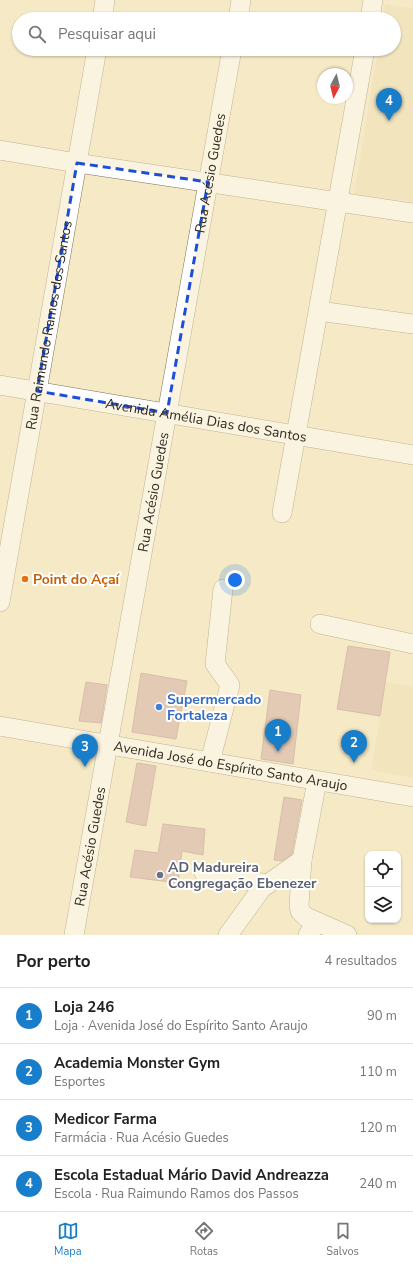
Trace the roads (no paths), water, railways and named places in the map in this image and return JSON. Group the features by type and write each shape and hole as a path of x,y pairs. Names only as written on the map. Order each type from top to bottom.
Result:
{"street":[{"path":"103,12 105,0"},
{"path":"239,12 241,0"},
{"path":"371,12 374,0"},
{"name":"Rua Raimundo Ramos dos Santos","path":"0,602 96,56"},
{"name":"Rua Acésio Guedes","path":"74,935 231,56"},
{"path":"282,513 319,311 363,56"},
{"path":"0,150 77,163 413,213"},
{"path":"319,311 413,324"},
{"name":"Avenida Amélia Dias dos Santos","path":"0,385 413,455"},
{"path":"210,762 230,685 215,664 223,590"},
{"path":"320,624 413,644"},
{"name":"Avenida José do Espírito Santo Araujo","path":"0,726 413,797"},
{"path":"317,781 302,860 299,905 300,911 313,928 347,935"},
{"path":"228,935 262,888 302,860"},
{"path":"204,873 268,884"}],"place":[{"name":"Escola Estadual Mário David Andreazza","path":"389,121"},
{"name":"Point do Açaí","path":"25,579"},
{"name":"Supermercado Fortaleza","path":"159,707"},
{"name":"Loja 246","path":"278,752"},
{"name":"Academia Monster Gym","path":"354,763"},
{"name":"Medicor Farma","path":"85,767"},
{"name":"AD Madureira Congregação Ebenezer","path":"160,875"}]}
